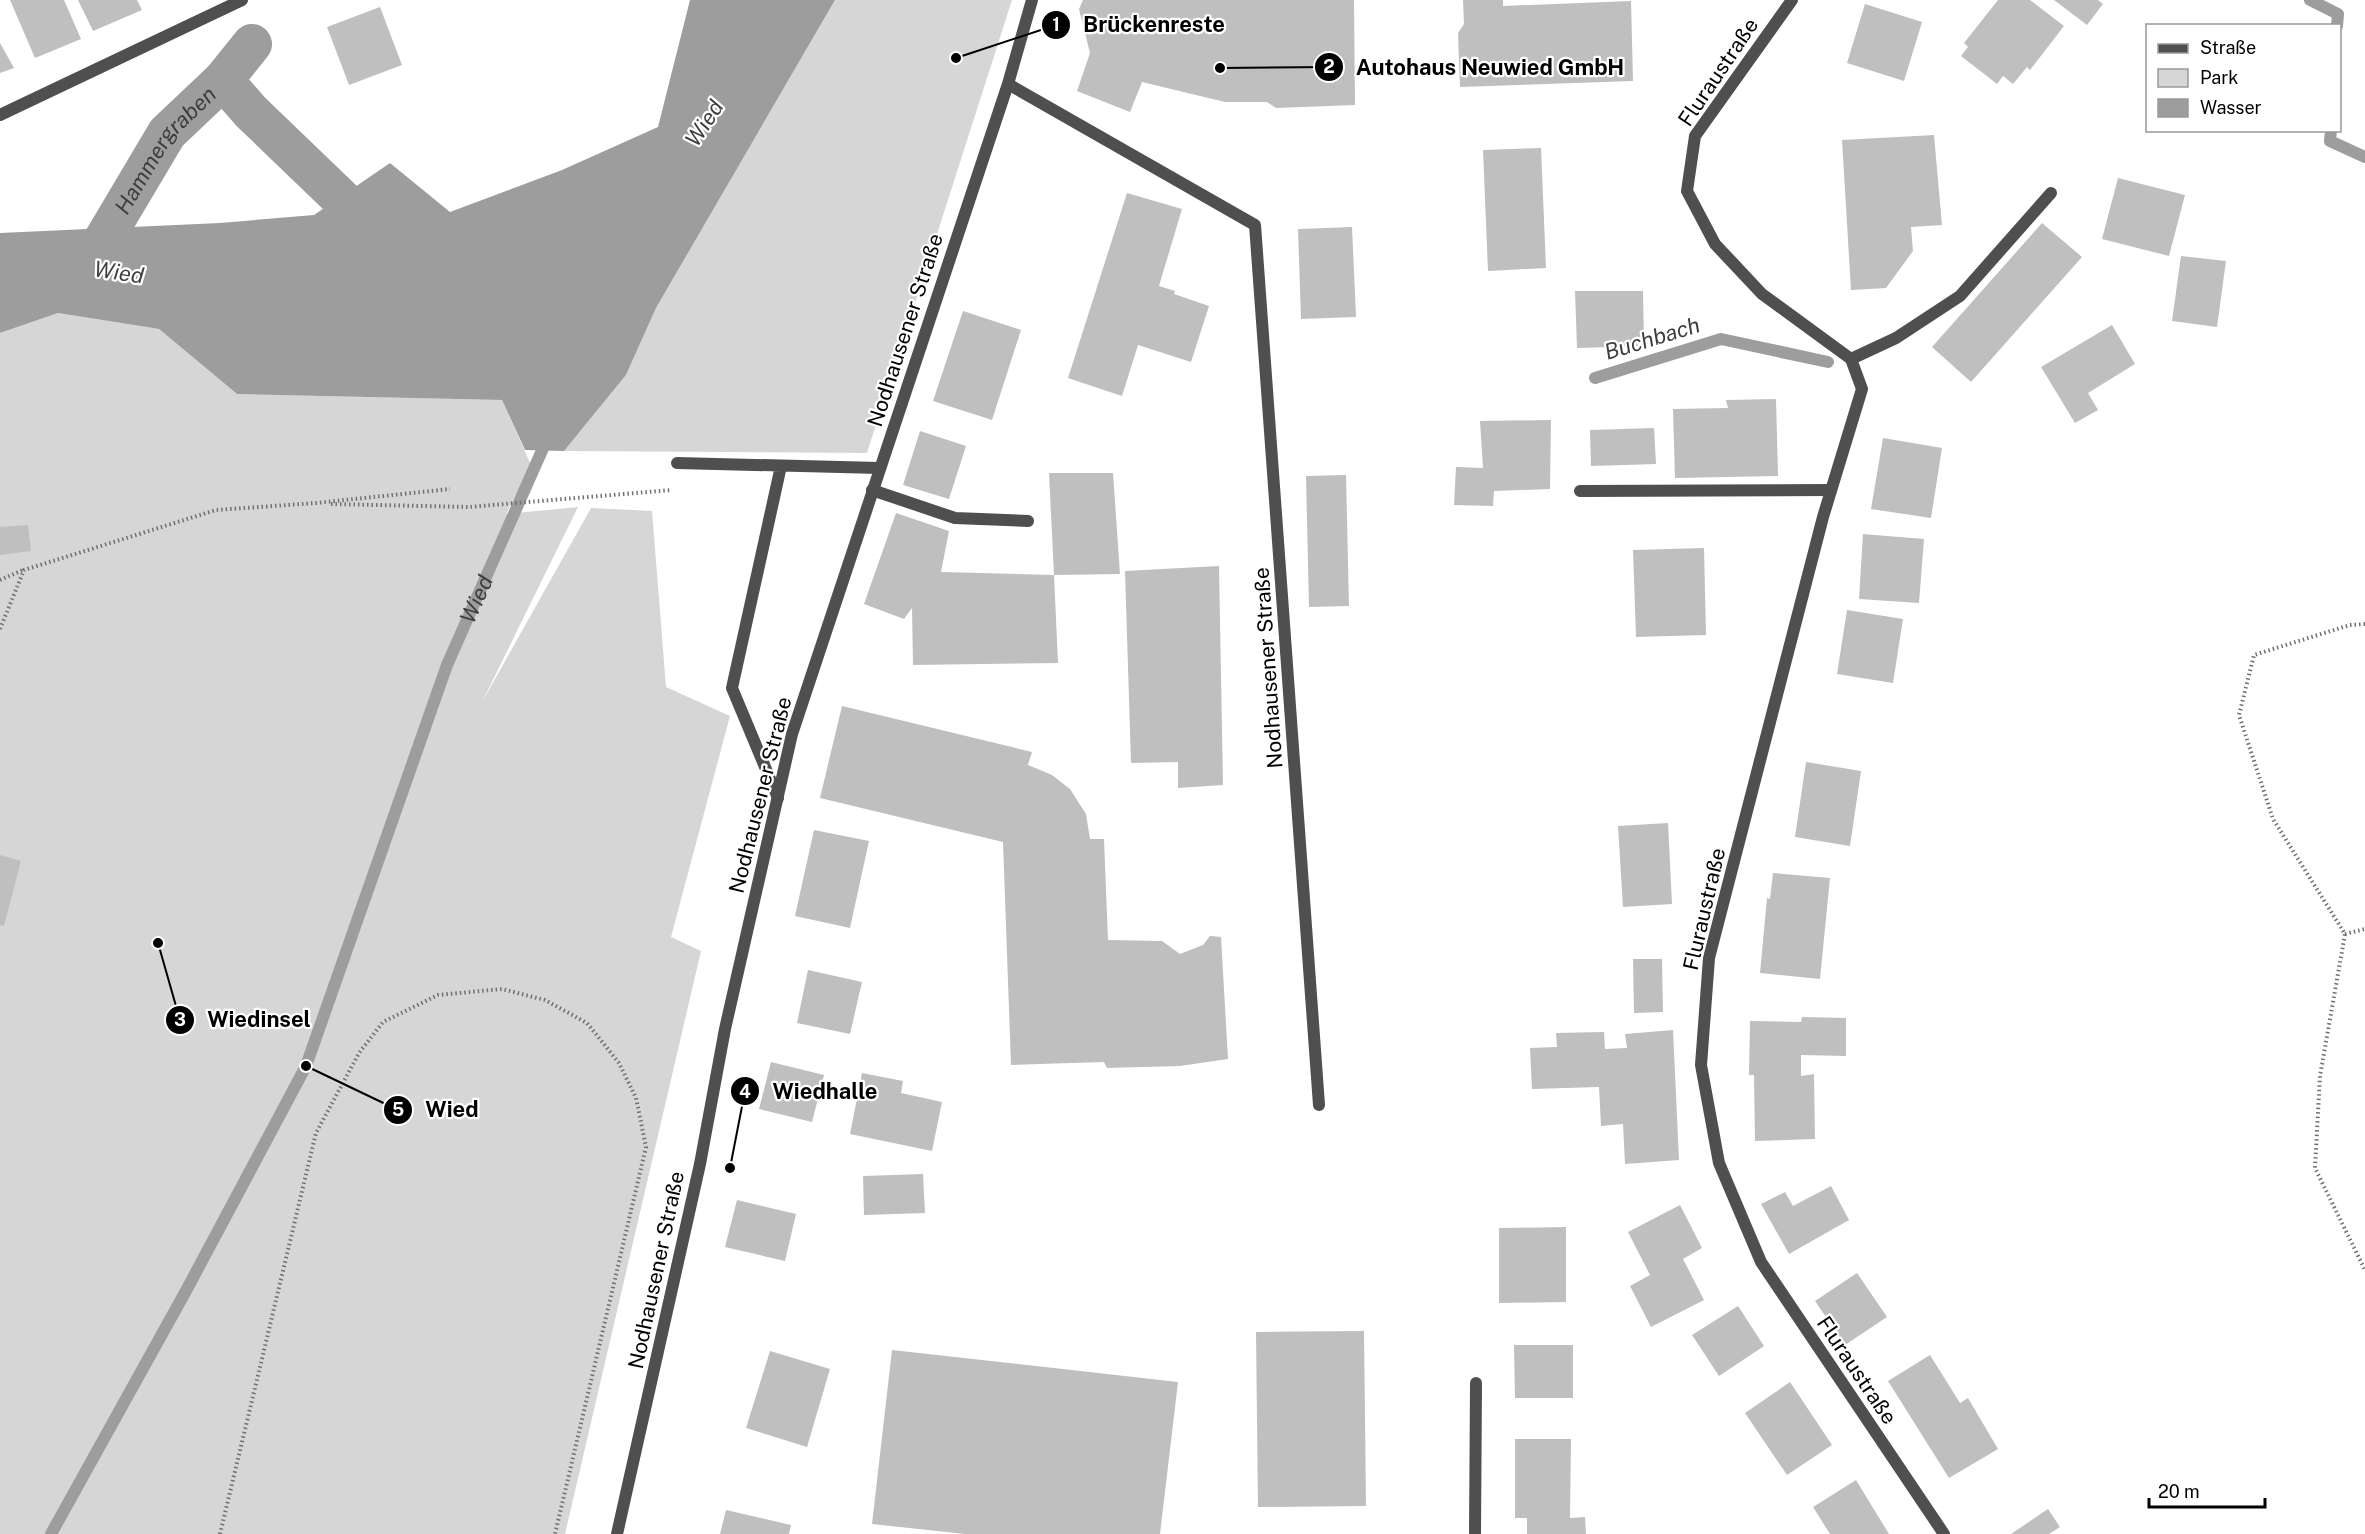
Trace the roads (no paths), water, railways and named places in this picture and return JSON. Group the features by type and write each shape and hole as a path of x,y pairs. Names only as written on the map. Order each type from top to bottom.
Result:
{"street":[{"name":"Nodhausener Straße","path":"617,1534 700,1164 724,1029 792,734 1008,84 1032,0"},
{"name":"Fluraustraße","path":"1792,0 1695,136 1687,191 1715,244 1762,294 1851,359 1862,389 1831,490 1709,958 1701,1065 1719,1163 1761,1262 1944,1534"},
{"path":"0,115 239,1"},
{"name":"Nodhausener Straße","path":"1008,84 1255,225 1319,1106"},
{"path":"1851,359 1896,338 1960,296 2051,193"},
{"path":"677,463 879,468"},
{"path":"778,798 732,688 781,466"},
{"path":"872,490 955,518 1028,521"},
{"path":"1580,491 1831,490"},
{"path":"1475,1534 1476,1383"}],"water":[{"path":"690,0 835,0 656,308 626,375 564,451 525,450 502,400 237,394 159,329 58,313 0,333 0,233 220,223 314,215 390,163 450,212 562,170 658,127"}],"waterway":[{"name":"Buchbach","path":"2310,0 2338,14 2337,24"},
{"name":"Hammergraben","path":"88,266 167,133 223,80 252,44"},
{"path":"223,80 251,112 380,236"},
{"name":"Buchbach","path":"2331,132 2330,141 2365,157"},
{"name":"Buchbach","path":"1595,378 1721,339 1828,362"},
{"name":"Wied","path":"51,1534 187,1289 306,1066 447,665 548,437"}],"place":[{"name":"Brückenreste","path":"956,58"},
{"name":"Autohaus Neuwied GmbH","path":"1220,68"},
{"name":"Wiedinsel","path":"158,943"},
{"name":"Wied","path":"306,1066"},
{"name":"Wiedhalle","path":"730,1168"}]}
